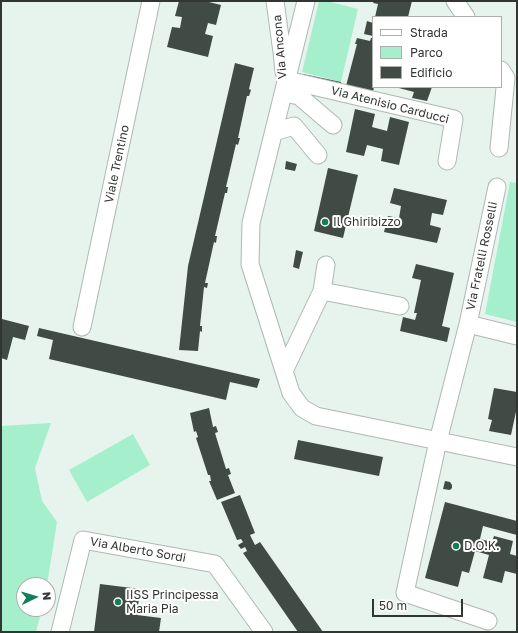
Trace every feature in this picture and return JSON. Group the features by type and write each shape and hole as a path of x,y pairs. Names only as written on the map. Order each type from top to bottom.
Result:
{"street":[{"name":"Viale Trentino","path":"82,327 151,1"},
{"name":"Via Ancona","path":"276,1 286,86"},
{"path":"306,1 251,223 250,264 291,393 302,408 316,416 517,457"},
{"path":"455,1 465,16"},
{"path":"499,148 506,78 502,72"},
{"path":"286,86 333,125"},
{"name":"Via Atenisio Carducci","path":"286,86 454,120 447,162"},
{"path":"274,132 294,126 318,155"},
{"name":"Via Fratelli Rosselli","path":"488,621 405,593 438,440 468,324 497,187"},
{"path":"284,371 322,291 326,265"},
{"path":"322,291 400,306"},
{"name":"Via Fratelli Rosselli","path":"468,324 517,336"},
{"name":"Via Alberto Sordi","path":"60,632 82,540 215,564 264,632"}],"green space":[{"path":"319,1 327,1 358,9 341,82 302,72"},
{"path":"510,182 517,183 517,322 485,314"},
{"path":"51,423 35,468 42,501 57,522 48,577 16,577 16,617 40,617 36,632 1,632 1,426"},
{"path":"133,434 150,465 87,502 69,470"}],"building":[{"path":"179,1 205,1 221,5 216,25 208,23 205,34 213,36 208,57 167,47 172,27 180,28 182,17 175,16"},
{"path":"374,1 412,1 408,16 375,16 378,4 373,3"},
{"path":"367,21 372,23 372,36 364,34"},
{"path":"357,38 370,41 372,38 373,92 346,86 357,44 355,44"},
{"path":"235,63 254,68 249,89 251,90 249,96 247,96 238,138 240,138 238,145 236,144 226,187 228,187 227,193 225,193 215,236 217,236 216,243 214,242 205,283 208,283 207,288 204,287 200,326 202,326 202,332 200,331 198,351 179,350 188,266"},
{"path":"303,74 341,82 340,87 301,77"},
{"path":"399,88 432,88 427,101 412,98 414,92"},
{"path":"355,109 375,114 372,127 387,131 390,117 409,122 399,165 381,161 383,149 367,145 364,156 346,152"},
{"path":"286,161 297,164 295,171 285,169"},
{"path":"328,168 358,175 343,238 314,231"},
{"path":"394,188 447,200 443,215 432,213 430,225 441,228 437,243 384,232 388,216 399,218 401,206 390,203"},
{"path":"296,250 303,252 299,269 293,267"},
{"path":"416,264 454,273 442,326 450,328 447,342 400,331 403,317 415,320 417,313 414,313 421,280 412,278"},
{"path":"2,319 29,326 25,340 13,337 7,360 1,358"},
{"path":"39,328 260,379 257,388 230,382 226,400 49,359 53,340 37,336"},
{"path":"494,388 517,392 517,407 511,435 489,431 492,420 488,419"},
{"path":"209,408 213,427 216,426 218,432 215,433 226,469 229,468 231,474 228,475 235,493 217,500 209,481 211,481 210,475 208,475 196,438 198,437 196,431 194,432 190,413"},
{"path":"298,440 383,457 379,476 294,459"},
{"path":"445,481 450,482 452,485 450,490 443,489"},
{"path":"240,495 255,533 250,535 255,545 260,542 323,632 298,632 243,553 247,551 245,547 241,549 238,545 243,542 241,539 237,540 221,502"},
{"path":"445,502 517,521 517,535 483,526 480,539 492,542 494,536 513,541 510,554 517,556 517,574 505,571 502,583 483,578 489,555 475,551 469,573 462,571 458,587 425,578"},
{"name":"IISS Principessa Maria Pia","path":"100,584 140,589 137,615 161,618 159,632 94,632"}],"place":[{"name":"Il Ghiribizzo","path":"325,222"},
{"name":"D.O.K.","path":"456,546"},
{"name":"IISS Principessa Maria Pia","path":"118,602"}]}
